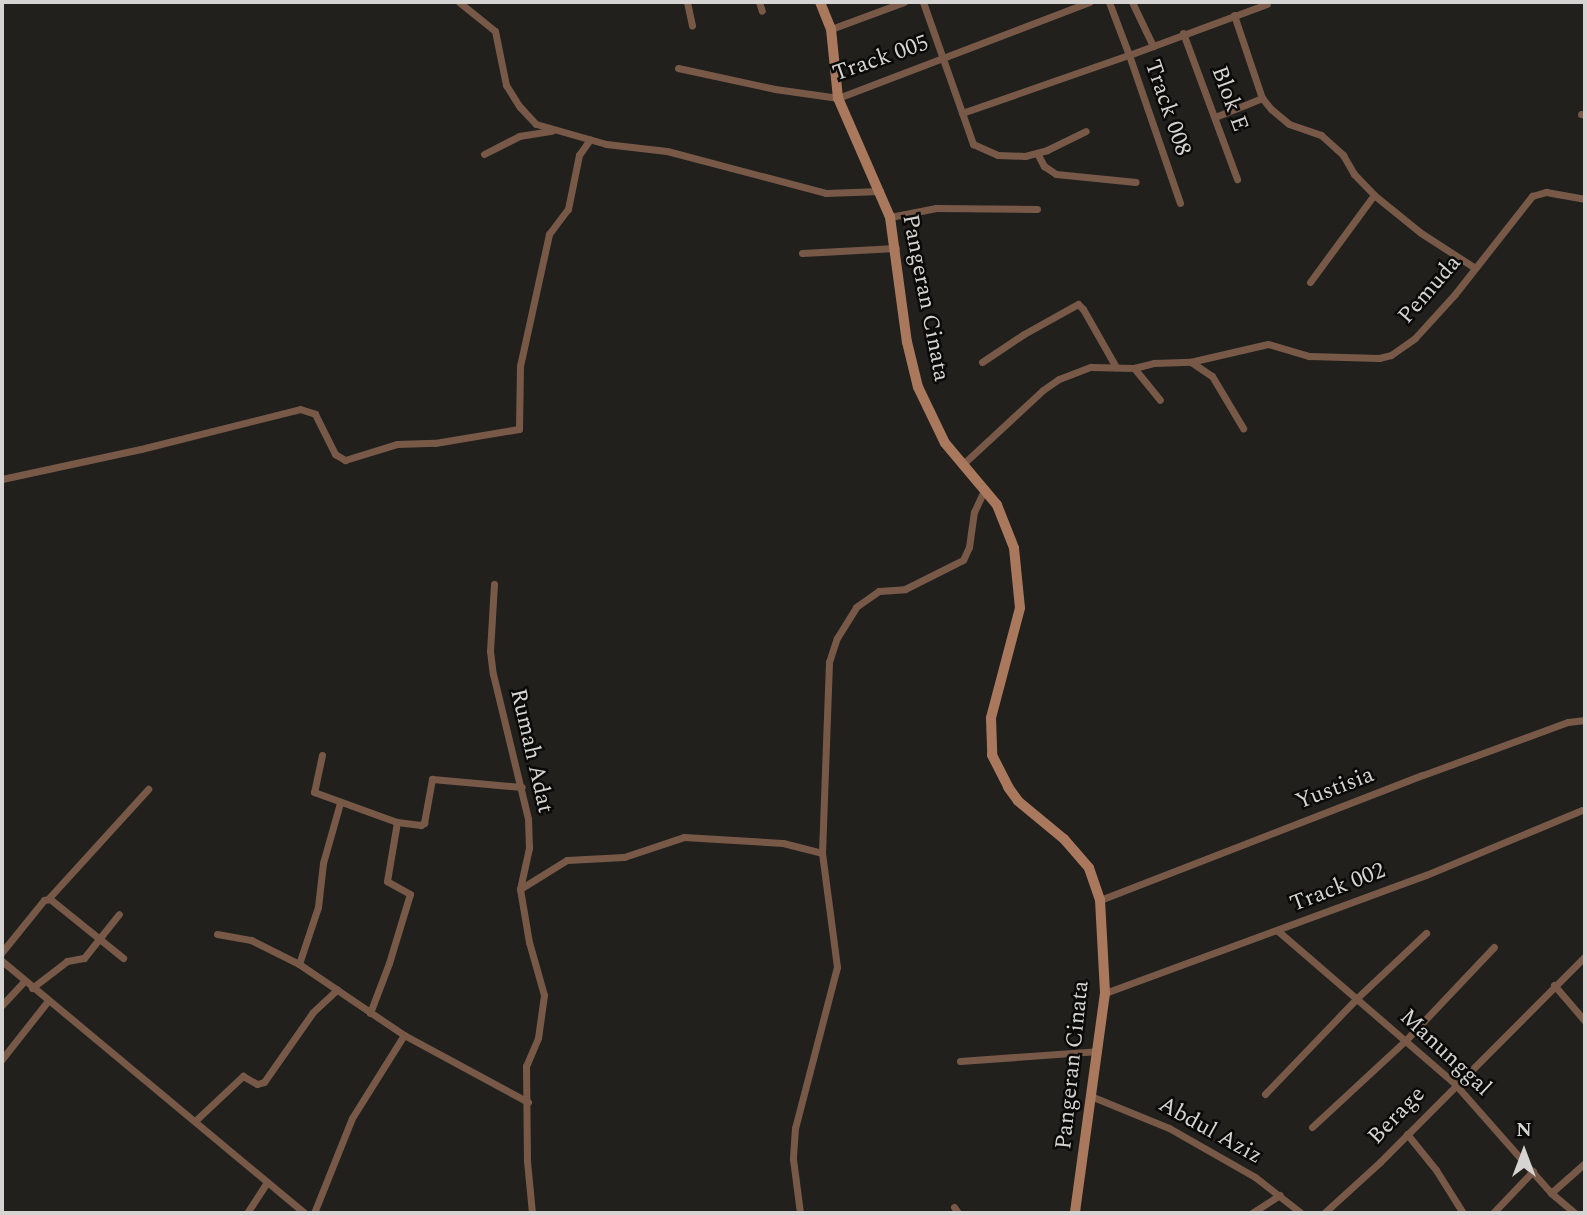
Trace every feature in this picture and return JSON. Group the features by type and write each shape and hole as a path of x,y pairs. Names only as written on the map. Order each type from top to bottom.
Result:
{"street":[{"path":"459,2 495,31 501,75 520,107 536,124 606,144 667,151 826,193 880,191"},
{"path":"687,2 692,25"},
{"path":"759,2 762,11"},
{"name":"Pangeran Cinata","path":"822,2 831,29 838,98 890,217 907,342 918,387 935,424 962,465 985,488 1004,519 1014,548 1020,587 1017,631 991,718 992,755 1003,780 1018,801 1064,839 1089,868 1100,900 1105,993 1093,1097 1075,1213"},
{"path":"831,29 904,2"},
{"path":"923,2 973,144 981,149 1015,157 1037,153 1086,131"},
{"name":"Track 005","path":"678,68 775,89 838,98 1089,2"},
{"path":"962,113 1129,55 1109,2"},
{"name":"Track 008","path":"1132,2 1153,46 1129,55 1180,203"},
{"path":"1153,46 1267,4"},
{"path":"1234,15 1262,98 1285,121 1316,133 1328,141 1374,195 1421,233 1475,268"},
{"name":"Blok E","path":"1184,33 1237,179"},
{"path":"1214,117 1262,98"},
{"path":"484,154 519,136 556,131"},
{"path":"2,479 155,446 300,408 315,414 335,454 345,460 397,444 435,443 515,431 521,426 519,387 522,355 549,234 568,209 579,155 590,139"},
{"path":"1037,153 1044,166 1056,174 1136,182"},
{"name":"Pemuda","path":"1190,362 1251,345 1277,345 1309,356 1385,358 1415,338 1532,196 1546,192 1585,198"},
{"path":"1310,282 1374,195"},
{"path":"890,217 945,208 1037,209"},
{"path":"802,253 896,248"},
{"path":"982,362 1024,334 1078,304 1116,367"},
{"path":"962,465 1059,379 1091,367 1135,368 1154,363 1190,362 1212,376 1243,428"},
{"path":"1135,368 1160,400"},
{"path":"800,1213 793,1159 795,1128 837,967 822,853 829,662 837,638 856,607 879,591 905,589 963,560 969,548 974,512 985,488"},
{"name":"Rumah Adat","path":"494,584 490,651 492,674 522,787 530,839 520,888 544,1004 538,1038 526,1066 527,1161 532,1213"},
{"name":"Yustisia","path":"1100,900 1458,762 1568,722 1585,720"},
{"path":"322,755 313,790 340,803 397,822 421,825 424,823 432,779 522,787"},
{"path":"2,952 148,789"},
{"path":"299,964 318,907 323,863 340,803"},
{"name":"Track 002","path":"1105,993 1278,932 1491,850 1582,810"},
{"path":"370,1013 410,894 387,881 397,822"},
{"path":"520,888 567,860 624,857 684,837 783,843 822,853"},
{"path":"48,899 123,958"},
{"path":"32,988 67,961 84,958 119,915"},
{"name":"Manunggal","path":"1278,932 1455,1084 1551,1193 1575,1213"},
{"path":"1265,1094 1357,998 1426,933"},
{"path":"217,934 251,940 299,964 404,1035 528,1102"},
{"path":"1312,1127 1406,1040 1493,947"},
{"name":"Berage","path":"1324,1213 1585,956"},
{"path":"2,961 47,1002 304,1213"},
{"path":"2,1005 24,981"},
{"path":"1553,985 1585,1021"},
{"path":"195,1121 245,1075 257,1084 264,1082 313,1012 337,990"},
{"path":"2,1059 47,1002"},
{"path":"314,1213 352,1118 404,1035"},
{"path":"960,1061 1098,1051"},
{"name":"Abdul Aziz","path":"1093,1097 1168,1128 1255,1177 1301,1213"},
{"path":"1406,1134 1436,1170 1464,1213"},
{"path":"1551,1193 1585,1163"},
{"path":"1493,1213 1533,1171"},
{"path":"247,1213 267,1182"},
{"path":"1252,1213 1280,1195"},
{"path":"1556,1213 1564,1206"}]}
